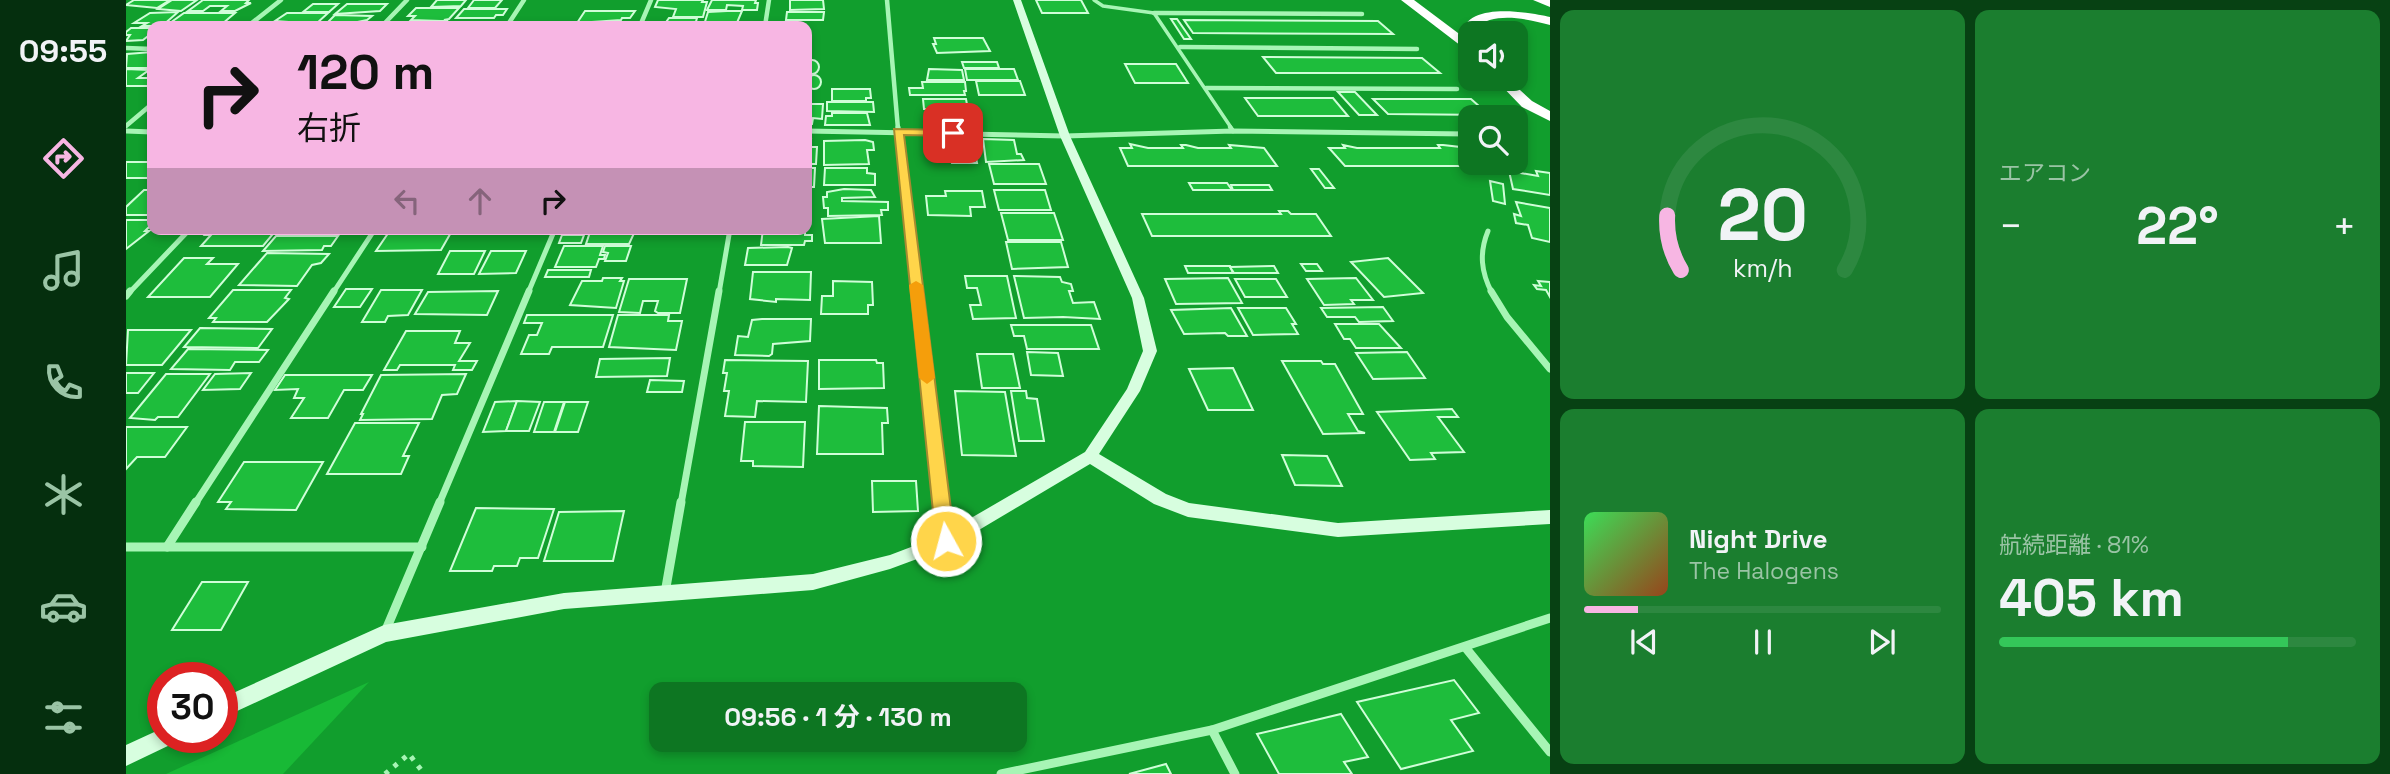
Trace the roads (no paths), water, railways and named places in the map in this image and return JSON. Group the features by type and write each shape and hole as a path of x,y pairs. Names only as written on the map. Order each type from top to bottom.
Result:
{"highway":[{"path":"1407,0 1458,39"},
{"path":"1539,0 1550,4"},
{"path":"1476,21 1519,15 1550,21"},
{"path":"1513,91 1527,104 1550,117"}],"street":[{"path":"254,21 281,0"},
{"path":"387,21 407,0"},
{"path":"510,21 524,0"},
{"path":"642,21 651,0"},
{"path":"766,21 769,0"},
{"path":"887,0 898,132 946,541"},
{"path":"238,701 384,634 564,601 813,582 890,562 946,541 1090,456 1133,391 1150,351 1138,298 1065,136 1017,0"},
{"path":"1154,13 1362,14"},
{"path":"1180,47 1417,49"},
{"path":"126,48 147,48"},
{"path":"1206,88 1457,89"},
{"path":"126,129 147,109"},
{"path":"126,129 147,131"},
{"path":"812,131 1065,136 1233,131 1458,134"},
{"path":"1488,231 1480,256 1487,281 1505,315 1550,369"},
{"path":"126,296 184,235"},
{"path":"167,547 371,235"},
{"path":"384,634 552,235"},
{"path":"665,593 729,235"},
{"path":"1090,456 1160,499 1188,510 1216,514 1338,530 1550,517"},
{"path":"126,547 422,547"},
{"path":"1001,774 1212,730 1550,618"},
{"path":"1465,647 1550,752"},
{"path":"1212,730 1235,774"},
{"path":"126,756 147,746"}],"lane":[{"path":"1094,0 1103,6 1154,13 1180,47 1233,131"}]}
